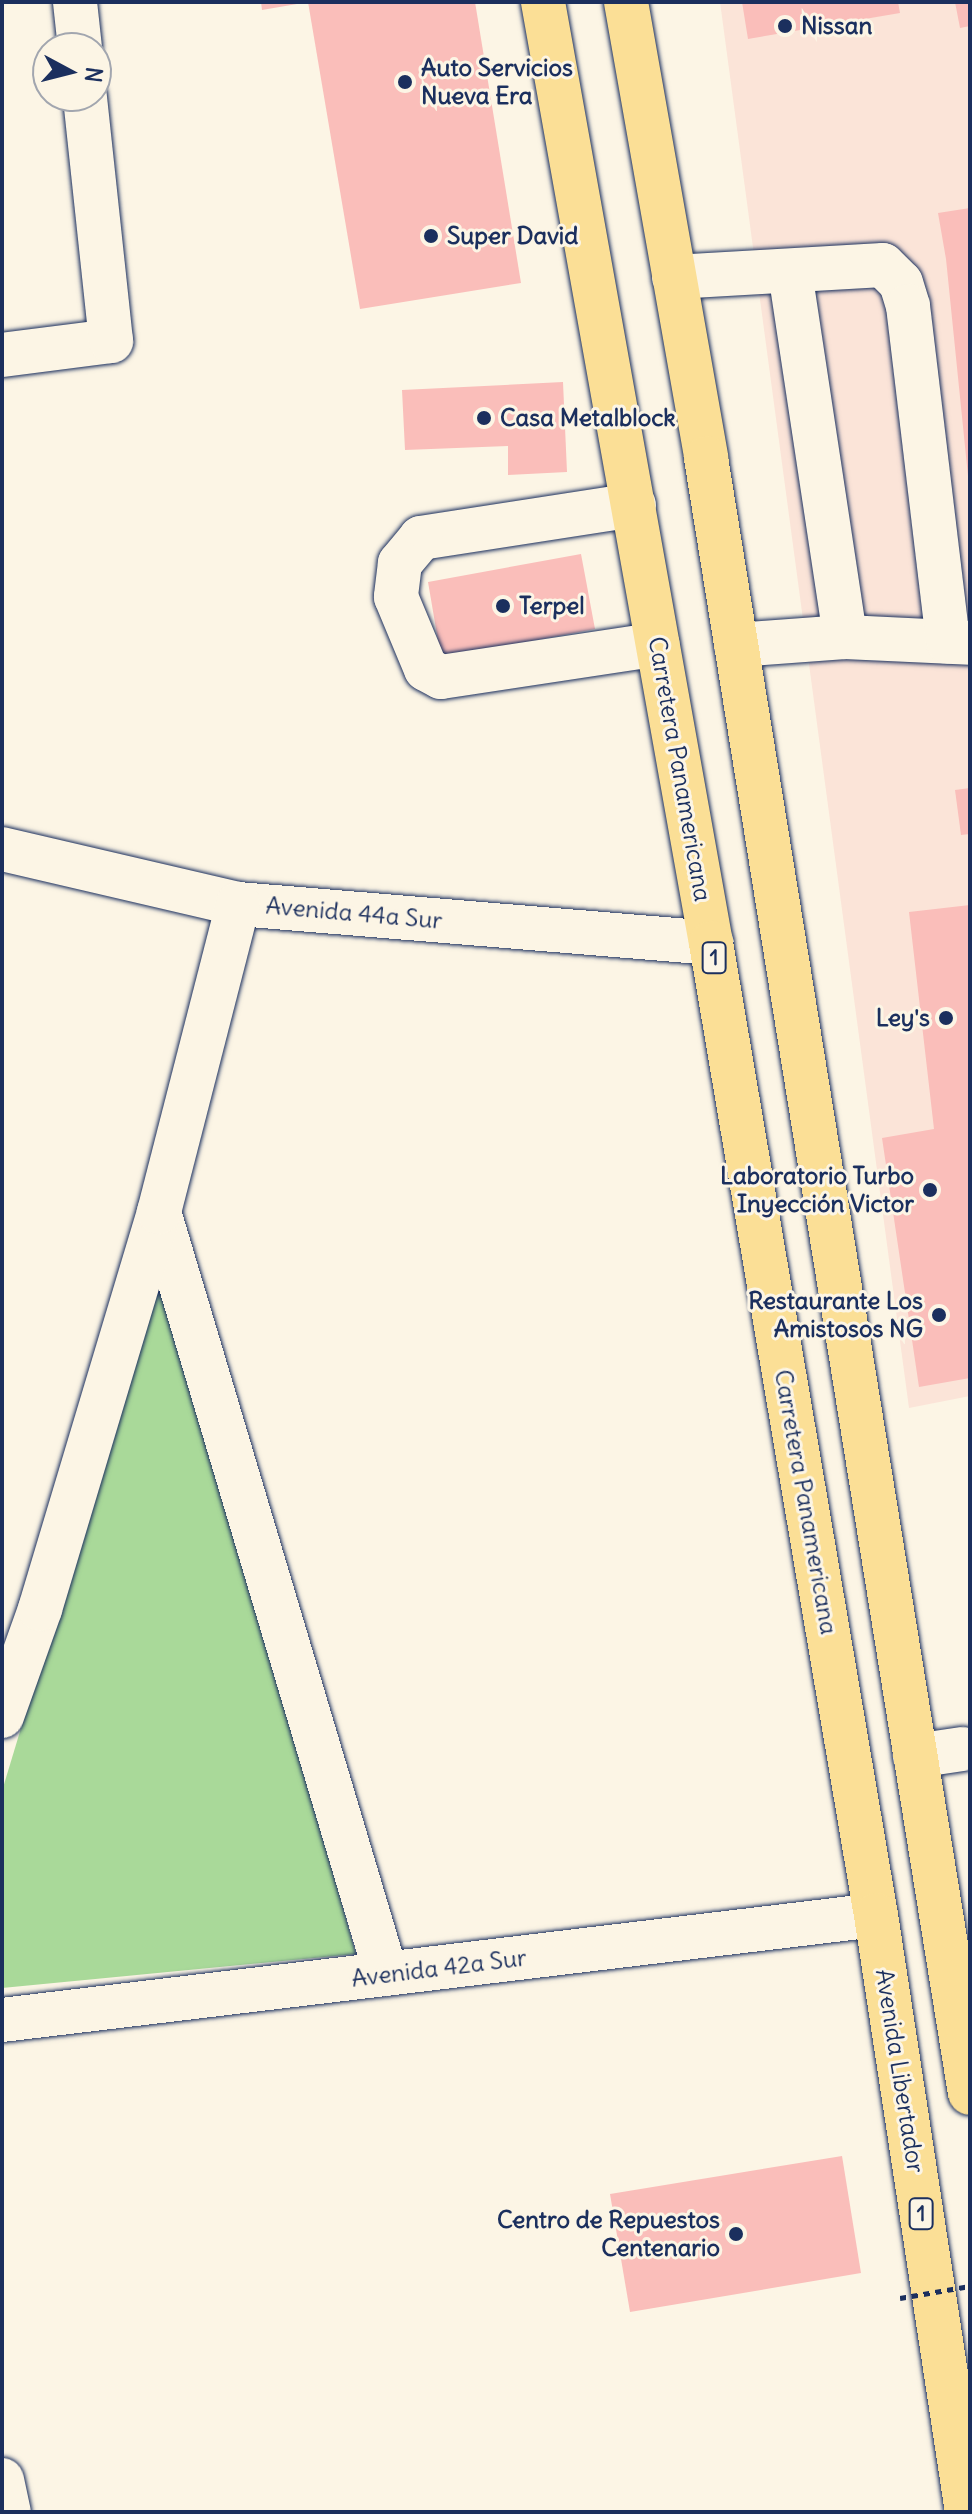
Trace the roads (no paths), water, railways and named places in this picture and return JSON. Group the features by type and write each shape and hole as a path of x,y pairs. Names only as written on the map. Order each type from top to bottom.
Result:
{"highway":[{"name":"Carretera Panamericana","path":"543,2 711,943 876,1915"},
{"path":"626,2 736,645 970,2093"},
{"path":"876,1915 939,1905"},
{"name":"Avenida Libertador","path":"876,1915 967,2512"}],"street":[{"path":"75,2 78,32"},
{"path":"2,355 111,341 87,112"},
{"path":"674,277 883,265 901,283 908,306 959,643 845,637 736,645"},
{"path":"790,272 845,637"},
{"path":"634,505 421,538 400,563 396,597 426,669 441,677 658,644"},
{"name":"Avenida 44a Sur","path":"2,849 238,904 711,943"},
{"path":"2,1716 40,1609 159,1212 238,904"},
{"path":"159,1212 386,1974"},
{"path":"915,1756 967,1747"},
{"name":"Avenida 42a Sur","path":"2,2020 876,1915"},
{"path":"2,2480 9,2512"}],"place":[{"name":"Nissan","path":"785,26"},
{"name":"Auto Servicios Nueva Era","path":"405,82"},
{"name":"Super David","path":"431,236"},
{"name":"Casa Metalblock","path":"484,418"},
{"name":"Terpel","path":"503,606"},
{"name":"Ley's","path":"946,1018"},
{"name":"Laboratorio Turbo Inyección Victor","path":"930,1190"},
{"name":"Restaurante Los Amistosos NG","path":"939,1315"},
{"name":"Centro de Repuestos Centenario","path":"736,2234"}]}
